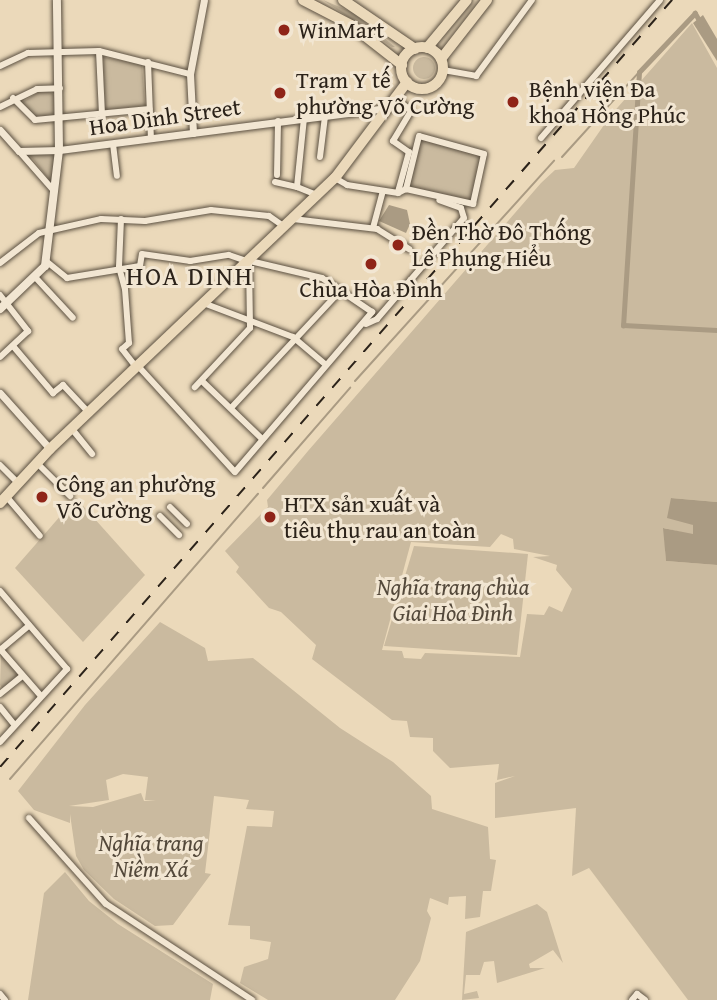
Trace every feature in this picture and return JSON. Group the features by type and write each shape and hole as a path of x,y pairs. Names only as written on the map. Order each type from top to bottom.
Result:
{"main road":[{"path":"3,306 36,278 46,261 59,150 57,0"},
{"path":"303,0 316,3 351,25 402,65 407,82 418,89 429,88 443,70 441,59 427,48 415,49 343,0"},
{"path":"427,48 467,0"},
{"path":"441,59 487,0"},
{"path":"402,65 415,49"},
{"path":"3,499 50,449 206,304 335,178 407,82"}],"street":[{"path":"193,133 190,74 204,0"},
{"path":"443,70 476,76 532,0"},
{"path":"541,138 660,0"},
{"path":"99,51 102,115"},
{"path":"0,66 28,53 99,51 190,74"},
{"path":"148,62 151,139"},
{"path":"0,107 13,98 37,89 60,88"},
{"path":"394,97 411,111 393,141 409,152 398,193"},
{"path":"13,98 35,120 60,120 149,109"},
{"name":"Hoa Dinh Street","path":"19,151 113,144 385,108"},
{"path":"320,157 325,116"},
{"path":"297,187 304,118"},
{"path":"278,121 276,178 317,195"},
{"path":"0,130 54,191"},
{"path":"335,178 347,185 398,193 406,188 419,136 484,154 472,204 406,188"},
{"path":"113,144 117,176"},
{"path":"373,228 383,191"},
{"path":"361,327 377,318 464,218 461,208 439,200"},
{"path":"0,263 34,235 102,219 145,221 211,210 269,216 285,227"},
{"path":"46,261 67,278 119,267 140,266 145,254 190,261 229,255 322,278 372,311 235,472 122,349 129,337 119,267 121,219"},
{"path":"293,219 373,228 409,248"},
{"path":"195,387 203,382 252,321 249,262"},
{"path":"36,278 73,318"},
{"path":"231,408 293,337 340,291"},
{"path":"0,295 3,306 28,328 0,357"},
{"path":"206,304 293,337 327,365"},
{"path":"13,346 53,393 63,385 89,413"},
{"path":"203,382 262,439"},
{"path":"0,393 50,449"},
{"path":"72,429 92,454"},
{"path":"37,463 70,496"},
{"path":"0,465 18,483"},
{"path":"3,499 40,536"},
{"path":"170,507 187,524"},
{"path":"160,516 178,535"},
{"path":"0,742 67,669 1,594"},
{"path":"29,626 0,650 41,696"},
{"path":"1,692 22,676"},
{"path":"0,707 3,716 14,724"},
{"path":"29,817 106,904 252,1000"},
{"path":"632,1000 637,993 645,1000"},
{"path":"0,994 5,1000"}],"green space":[{"path":"323,0 354,13 395,47 392,47"},
{"path":"692,23 717,68 717,502 671,498 693,525 693,535 664,528 666,561 717,565 717,1000 688,1000 589,868 572,876 576,808 495,818 495,783 515,776 497,780 499,764 450,768 433,751 433,738 410,737 407,721 392,720 312,659 316,645 281,612 269,608 236,572 239,567 225,551 268,507 267,500 308,451 541,183 555,170 574,168 611,115","holes":["501,534 513,539 514,549 550,556 533,557 557,565 556,570 572,589 562,612 549,606 544,615 527,614 520,657 425,653 421,659 404,658 402,651 382,650 411,542 490,547"]},
{"path":"103,57 142,64 145,106 105,110"},
{"path":"424,57 432,60 435,68 432,76 424,79 416,76 413,68 416,60"},
{"path":"40,91 49,91 56,97 55,118 37,118 21,103"},
{"path":"420,137 483,156 470,202 409,186"},
{"path":"55,153 52,180 50,181 29,154"},
{"path":"76,498 145,575 83,642 15,568"},
{"name":"Nghĩa trang chùa Giai Hòa Đình","path":"414,546 528,554 517,655 384,646"},
{"name":"Nghĩa trang Niềm Xá","path":"160,622 205,648 208,661 253,658 340,728 393,762 431,796 432,809 488,827 490,859 496,860 491,891 483,891 480,917 465,919 466,896 449,897 448,905 430,898 427,911 431,918 420,961 395,1000 268,1000 240,983 244,967 268,959 271,942 250,939 250,926 228,925 247,826 272,827 274,811 246,809 249,800 214,796 205,873 211,874 173,925 155,926 114,899 84,870 76,856 70,814 70,823 34,810 18,791 85,705","holes":["123,774 148,777 145,800 156,801 144,801 141,793 93,807 69,806 109,800 106,780"]},
{"path":"1,654 19,676 3,689 0,685"},
{"path":"65,872 89,901 118,924 213,984 210,1000 28,1000 44,893"},
{"path":"537,904 547,912 563,963 553,950 529,964 530,968 545,968 497,983 494,961 484,962 480,975 466,975 464,994 477,991 479,998 462,1000 466,932"}],"shaded area":[{"path":"703,15 717,39 717,61 693,23"},
{"path":"389,205 407,210 410,224 406,233 379,221"},
{"path":"671,498 717,502 717,565 666,561 663,528 693,534 693,525 667,518"}],"waterway":[{"path":"701,24 695,13 639,72 623,325 717,330"},
{"path":"562,157 639,72"},
{"path":"355,381 554,161"},
{"path":"263,488 350,388"},
{"path":"10,779 258,494"}],"railway":[{"path":"0,767 672,0"}],"place":[{"name":"WinMart","path":"284,30"},
{"name":"Trạm Y tế phường Võ Cường","path":"280,93"},
{"name":"Bệnh viện Đa khoa Hồng Phúc","path":"513,102"},
{"name":"Đền Thờ Đô Thống Lê Phụng Hiểu","path":"398,245"},
{"name":"Chùa Hòa Đình","path":"371,264"},
{"name":"Công an phường Võ Cường","path":"42,497"},
{"name":"HTX sản xuất và tiêu thụ rau an toàn","path":"270,517"}],"district":[{"name":"HOA DINH","path":"190,276"}]}
